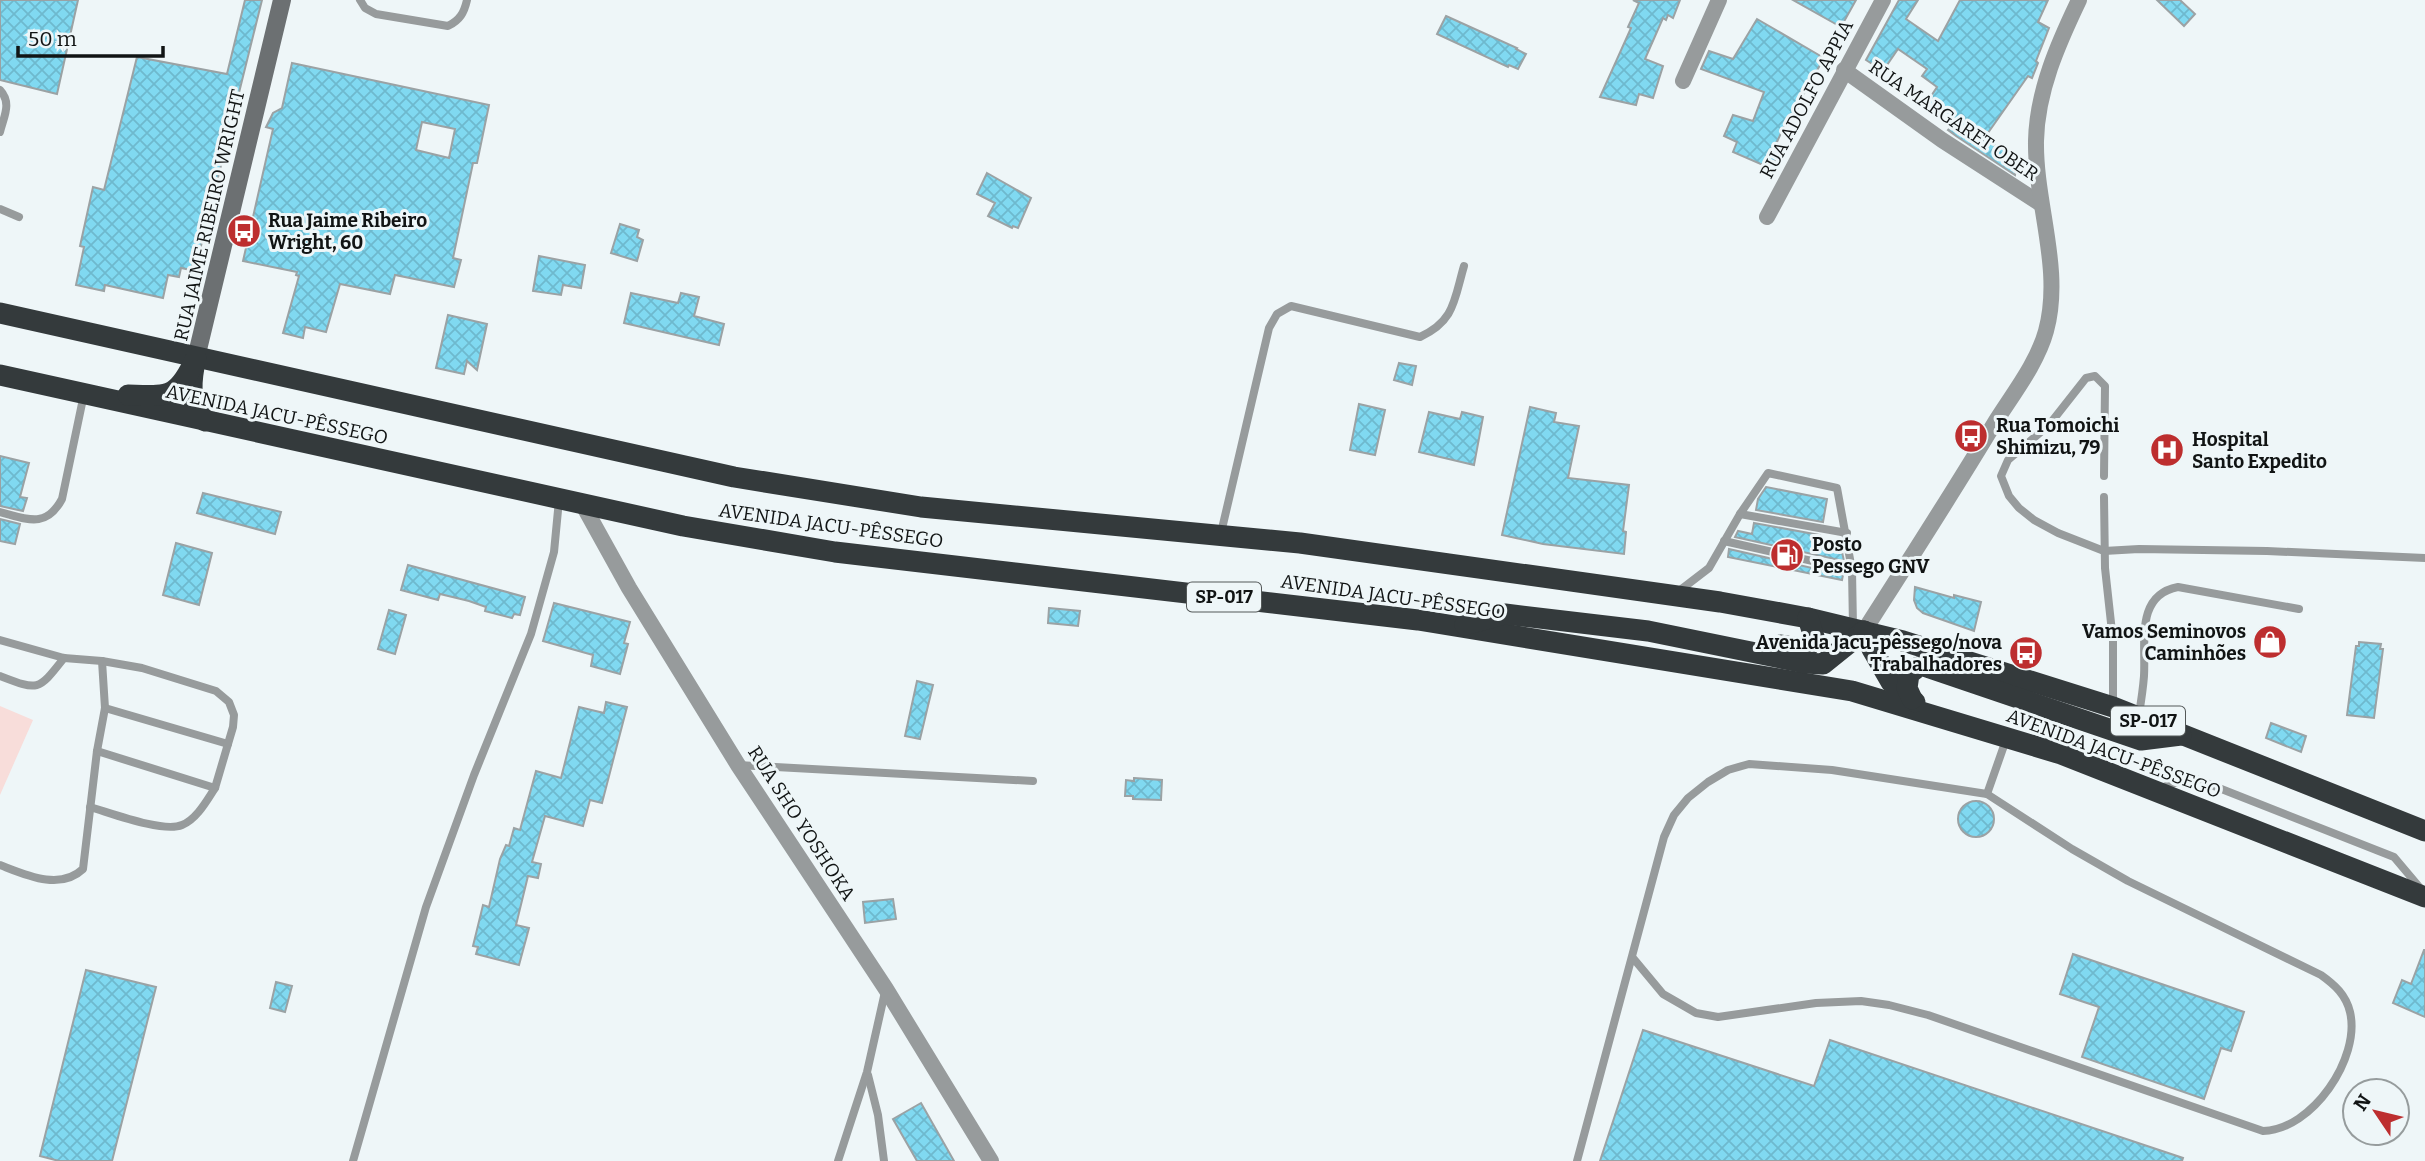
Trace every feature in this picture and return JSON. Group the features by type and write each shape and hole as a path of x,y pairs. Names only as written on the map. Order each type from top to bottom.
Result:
{"highway":[{"name":"AVENIDA JACU-PÊSSEGO","path":"0,313 734,477 922,507 1221,533 1391,555 1674,595 1808,618 1961,658 2113,707 2425,831"},
{"path":"84,394 168,395 185,379 196,358"},
{"path":"196,358 191,388 195,408 205,421"},
{"name":"AVENIDA JACU-PÊSSEGO","path":"0,375 559,500 683,526 835,552 1419,620 1852,691 1919,706 2061,754 2425,895"},
{"path":"1460,627 1504,614 1648,631 1805,663 1823,664 1859,630 1891,682 1919,706"},
{"path":"1578,623 1619,617 1805,649 1815,640 1808,618"},
{"path":"1919,706 1907,688 1909,674 1917,667 1924,667 2141,740 2183,735"}],"main road":[{"name":"RUA JAIME RIBEIRO WRIGHT","path":"196,358 282,0"}],"street":[{"path":"1683,81 1719,0"},
{"name":"RUA ADOLFO APPIA","path":"1767,217 1883,0"},
{"path":"1859,630 2021,380 2046,333 2051,294 2036,143 2042,94 2079,0"},
{"name":"RUA MARGARET OBER","path":"1844,70 1942,140 2041,204"},
{"name":"RUA SHO YOSHOKA","path":"583,505 629,588 738,765 886,989 991,1161"}],"lane":[{"path":"360,0 365,8 376,14 449,26 458,21 465,10 467,0"},
{"path":"0,90 6,96 8,104 0,132"},
{"path":"0,209 19,217"},
{"path":"1221,533 1269,328 1277,314 1291,306 1420,337 1438,329 1450,313 1464,266"},
{"path":"2105,476 2105,386 2095,376 2087,378 2049,425 2008,460 2001,476 2009,496 2034,520 2104,551 2267,551 2425,558"},
{"path":"0,512 34,520 48,516 56,509 62,499 84,394"},
{"path":"1674,595 1709,568 1740,514 1768,473 1837,488 1847,533 1859,630"},
{"path":"2104,497 2104,551 2113,641 2113,707"},
{"path":"353,1161 426,907 474,775 531,634 554,552 559,500"},
{"path":"1740,514 1847,533"},
{"path":"1724,541 1852,570"},
{"path":"2138,718 2144,678 2144,632 2147,615 2157,597 2165,590 2178,587 2300,609"},
{"path":"0,640 64,658 142,668 216,691 229,702 234,715 229,744 215,788 196,815 182,825 162,826 90,807"},
{"path":"0,676 36,687 45,683 64,658"},
{"path":"0,865 29,876 62,880 75,877 83,869 97,751 105,708 102,661"},
{"path":"105,708 229,744"},
{"path":"1987,794 2007,737"},
{"path":"97,751 215,788"},
{"path":"1577,1161 1664,837 1674,815 1708,782 1728,769 1749,764 1832,770 1987,794 2072,849 2128,881 2321,975 2345,997 2353,1027 2351,1041 2330,1087 2315,1106 2288,1125 2272,1130 2253,1129 1928,1015 1889,1005 1835,1001 1718,1017 1696,1013 1662,994 1633,957"},
{"path":"738,765 1033,781"},
{"path":"838,1161 867,1072 886,989"},
{"path":"867,1072 878,1115 884,1161"}],"shaded area":[{"path":"0,706 33,720 0,795"}],"building":[{"path":"0,0 78,0 57,94 0,80"},
{"path":"245,0 262,0 197,262 193,261 191,270 181,268 179,277 168,275 163,298 105,285 104,291 76,285 84,247 80,246 93,187 104,190 137,57 227,74"},
{"path":"1633,0 1680,0 1673,18 1668,15 1666,20 1663,18 1645,59 1663,66 1653,98 1639,94 1636,105 1600,97 1631,28 1628,27 1639,3"},
{"path":"1793,0 1856,0 1841,27"},
{"path":"1899,0 1918,0 1906,19 1938,41 1960,0 2048,0 2038,22 2049,28 2032,78 2028,76 1983,140 2018,154 2015,175 1956,136 1948,130 1953,124 1924,107 1937,87 1922,76 1927,69 1898,49 1883,71 1866,60"},
{"path":"2157,0 2180,0 2195,14 2184,26"},
{"path":"1446,16 1526,54 1518,69 1509,65 1508,67 1437,34"},
{"path":"1757,19 1824,58 1802,97 1794,118 1789,116 1776,144 1780,146 1772,169 1733,152 1737,142 1724,136 1733,115 1753,121 1764,92 1701,69 1709,51 1733,59"},
{"path":"292,63 489,105 477,163 473,163 453,258 461,260 454,287 395,275 390,294 340,284 326,332 305,327 303,338 283,333 299,276 296,275 297,272 243,261 273,129 266,127 273,113 282,108","holes":["422,122 455,129 449,158 416,150"]},
{"path":"987,173 1031,198 1018,228 1012,228 988,216 995,203 977,194"},
{"path":"620,224 639,230 637,237 643,240 637,261 611,253"},
{"path":"539,256 585,265 581,288 563,285 561,295 533,291"},
{"path":"631,293 678,303 681,293 699,297 694,316 724,324 719,345 624,323"},
{"path":"448,315 487,324 477,370 467,361 464,374 436,368"},
{"path":"1399,363 1416,366 1412,385 1394,380"},
{"path":"1359,404 1385,410 1375,455 1350,450"},
{"path":"1530,407 1556,413 1554,422 1579,426 1568,478 1629,485 1623,531 1626,532 1624,554 1543,544 1502,535"},
{"path":"1429,412 1460,419 1462,412 1483,417 1474,465 1419,452"},
{"path":"0,456 29,463 20,497 27,498 23,511 0,506"},
{"path":"1766,487 1827,499 1823,522 1756,510 1758,499"},
{"path":"203,493 281,512 275,534 197,513"},
{"path":"0,519 20,524 15,544 0,541"},
{"path":"1754,523 1820,535 1818,547 1842,552 1844,561 1735,537 1738,531 1752,534"},
{"path":"176,543 212,553 199,605 163,595"},
{"path":"1729,549 1843,575 1842,580 1728,557"},
{"path":"408,565 525,597 520,615 514,614 512,618 485,611 486,607 469,601 440,594 438,600 401,590"},
{"path":"1915,587 1981,602 1974,631 1923,613 1914,600"},
{"path":"554,603 630,622 624,643 628,644 620,674 591,666 593,655 543,641"},
{"path":"1049,608 1080,611 1078,626 1048,623"},
{"path":"389,610 406,615 395,654 378,649"},
{"path":"2359,642 2381,644 2380,649 2383,649 2374,718 2347,715 2356,646 2359,646"},
{"path":"917,681 933,685 920,739 905,736"},
{"path":"606,702 627,707 602,803 590,800 583,826 545,816 532,862 541,864 538,878 528,876 516,925 529,928 519,965 476,954 478,947 473,946 483,905 489,907 500,859 506,845 509,846 514,828 520,830 536,771 561,778 579,707 604,713"},
{"path":"2271,723 2306,736 2301,752 2266,738"},
{"path":"1134,778 1162,780 1161,800 1125,796 1126,780 1134,781"},
{"path":"1976,801 1989,806 1994,819 1989,832 1976,837 1963,832 1958,819 1963,806"},
{"path":"893,899 896,919 865,923 863,902"},
{"path":"2424,950 2425,1017 2393,1003 2402,980 2411,984"},
{"path":"2073,954 2244,1012 2231,1051 2221,1048 2204,1099 2082,1057 2099,1007 2060,994"},
{"path":"86,970 156,987 112,1161 59,1161 40,1156"},
{"path":"276,982 292,986 285,1012 270,1008"},
{"path":"1643,1030 1814,1086 1830,1040 2183,1158 2182,1161 1600,1161"},
{"path":"921,1103 954,1161 917,1161 893,1119"}],"place":[{"name":"Rua Jaime Ribeiro Wright, 60","path":"244,231"},
{"name":"Rua Tomoichi Shimizu, 79","path":"1971,436"},
{"name":"Hospital Santo Expedito","path":"2167,450"},
{"name":"Posto Pessego GNV","path":"1787,555"},
{"name":"Vamos Seminovos Caminhões","path":"2270,642"},
{"name":"Avenida Jacu-pêssego/nova Trabalhadores","path":"2026,653"}]}
